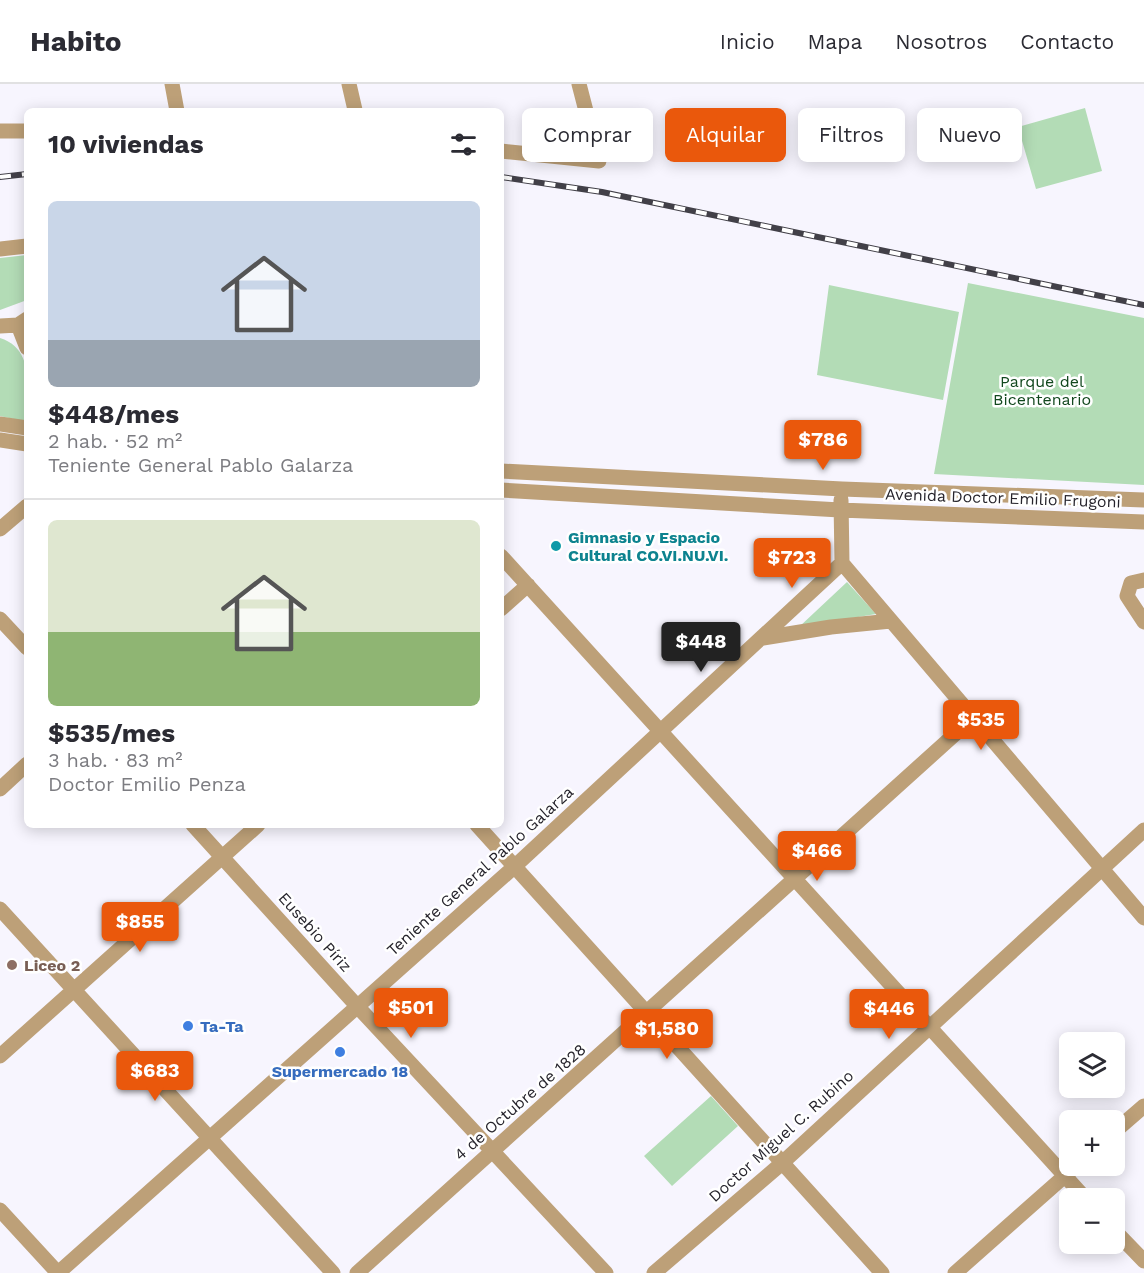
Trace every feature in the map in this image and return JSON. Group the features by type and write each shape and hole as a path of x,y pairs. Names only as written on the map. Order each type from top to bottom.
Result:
{"street":[{"path":"172,84 176,108"},
{"path":"349,84 355,108"},
{"path":"504,151 599,161 579,84"},
{"path":"0,131 24,131"},
{"path":"0,249 24,246"},
{"path":"0,326 22,322"},
{"path":"0,424 24,428"},
{"path":"0,440 24,444"},
{"name":"Avenida Doctor Emilio Frugoni","path":"504,471 842,489 1144,500"},
{"path":"606,495 608,478"},
{"path":"842,489 840,510 842,563 1144,918"},
{"name":"Avenida Doctor Emilio Frugoni","path":"504,490 840,510 1144,522"},
{"path":"0,529 24,509"},
{"path":"504,559 1059,1170"},
{"name":"Teniente General Pablo Galarza","path":"58,1273 514,867 842,563"},
{"path":"1144,580 1131,583 1127,596 1144,622"},
{"path":"504,606 528,585"},
{"path":"0,619 24,645"},
{"path":"763,638 831,627 891,621"},
{"name":"4 de Octubre de 1828","path":"357,1273 974,717"},
{"path":"0,789 24,767"},
{"name":"Eusebio Píriz","path":"197,828 357,1006 606,1273"},
{"path":"0,1056 255,828"},
{"path":"480,828 780,1164 882,1273"},
{"name":"Doctor Miguel C. Rubino","path":"654,1273 780,1164 1144,830"},
{"path":"0,909 333,1273"},
{"path":"1125,1122 1144,1106"},
{"path":"955,1273 1064,1176 1075,1188"},
{"path":"0,1210 58,1273"},
{"path":"1125,1241 1144,1261"}],"green space":[{"path":"1085,108 1102,171 1036,189 1022,141 1022,126"},
{"path":"24,255 24,301 0,310 0,258"},
{"name":"Parque del Bicentenario","path":"968,283 1144,318 1144,485 934,474"},
{"path":"829,285 959,312 943,400 817,375"},
{"path":"0,338 19,352 24,362 24,421 0,416"},
{"path":"847,582 876,614 799,627"},
{"path":"711,1096 738,1126 672,1186 644,1156"}],"railway":[{"path":"0,177 24,174"},
{"path":"504,177 602,192 1144,305"}],"place":[{"name":"Gimnasio y Espacio Cultural CO.VI.NU.VI.","path":"556,546"},
{"name":"Liceo 2","path":"12,965"},
{"name":"Ta-Ta","path":"188,1026"},
{"name":"Supermercado 18","path":"340,1052"}]}
